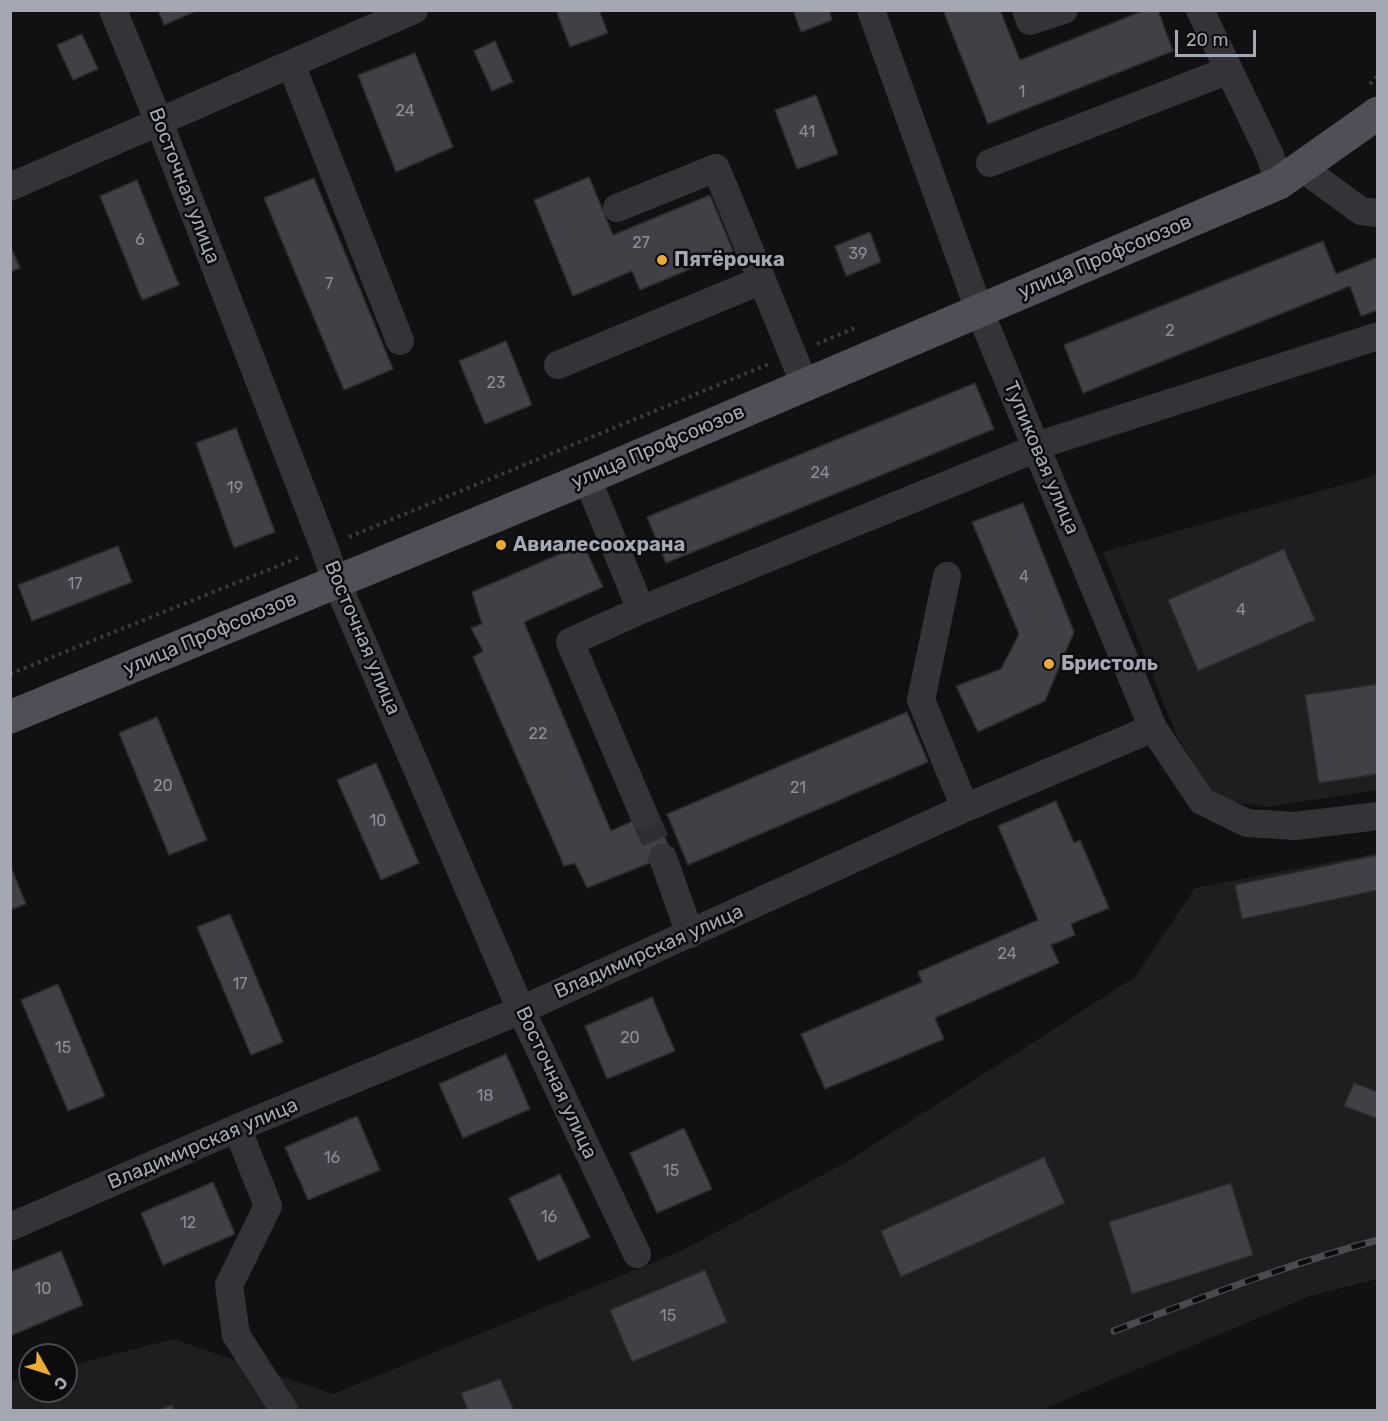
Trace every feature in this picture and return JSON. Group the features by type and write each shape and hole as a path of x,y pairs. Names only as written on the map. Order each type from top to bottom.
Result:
{"main road":[{"name":"улица Профсоюзов","path":"10,717 587,478 1290,176 1370,103"}],"street":[{"name":"Восточная улица","path":"113,10 159,122 336,581 521,1010 637,1254"},
{"path":"10,187 414,10"},
{"name":"Тупиковая улица","path":"871,10 979,310 1153,728 1202,801 1247,823 1294,826 1377,816"},
{"path":"1026,10 1030,21 1064,10"},
{"path":"1200,10 1270,155 1290,176 1361,211 1377,213"},
{"path":"291,64 400,341"},
{"path":"990,164 1229,70"},
{"path":"617,208 716,168 805,385"},
{"path":"558,365 762,280"},
{"path":"644,815 570,642 640,610 1037,447 1377,336"},
{"path":"587,478 640,610"},
{"path":"947,576 921,700 965,808"},
{"name":"Владимирская улица","path":"10,1227 237,1128 521,1010 965,808 1153,728"},
{"path":"663,858 690,934"},
{"path":"237,1128 268,1206 229,1286 236,1335 284,1410"}],"path":[{"path":"1370,103 1377,76"},
{"path":"10,674 859,327"}],"shaded area":[{"path":"1377,475 1377,790 1267,807 1215,799 1176,734 1103,552"},
{"path":"1377,853 1377,1279 1310,1296 1041,1410 11,1410 11,1381 18,1379 18,1403 78,1403 78,1364 173,1339 333,1394 681,1251 845,1163 1135,977 1195,888"}],"building":[{"path":"158,10 198,10 164,25"},
{"path":"556,10 599,10 608,33 570,47"},
{"path":"793,10 829,10 832,20 801,32"},
{"path":"943,10 1000,10 1020,60 1145,10 1158,10 1173,51 988,124"},
{"path":"82,34 98,69 73,80 57,45"},
{"path":"495,41 513,82 492,91 474,51"},
{"path":"415,53 453,147 396,172 358,75"},
{"path":"816,95 838,154 797,169 775,110"},
{"path":"589,177 613,235 710,195 733,251 640,290 632,271 573,296 534,200"},
{"path":"314,178 393,369 344,390 264,198"},
{"path":"137,180 179,285 142,300 100,196"},
{"path":"870,232 881,262 846,276 835,246"},
{"path":"1323,241 1336,274 1378,257 1378,310 1361,316 1350,286 1083,393 1064,345"},
{"path":"10,245 20,268 10,272"},
{"path":"506,341 532,405 485,424 459,361"},
{"path":"975,383 994,429 666,563 647,517"},
{"path":"236,428 275,532 234,548 196,443"},
{"path":"1023,503 1074,632 1045,701 978,732 956,686 1001,669 1019,634 972,522"},
{"path":"583,544 603,587 524,622 611,831 654,811 672,854 587,888 575,863 564,866 473,657 483,651 471,628 482,624 472,592"},
{"path":"118,546 132,582 32,621 18,585"},
{"path":"1284,549 1315,620 1198,671 1168,600"},
{"path":"1378,684 1378,774 1319,783 1305,695"},
{"path":"907,712 928,762 688,865 667,814"},
{"path":"157,717 207,840 169,855 119,733"},
{"path":"376,763 419,863 381,880 337,780"},
{"path":"1056,801 1074,843 1080,840 1109,908 1071,924 1075,935 1051,945 1059,963 935,1018 944,1039 825,1089 801,1034 922,982 918,972 1038,920 998,826"},
{"path":"1378,855 1378,890 1242,919 1235,885"},
{"path":"10,865 26,904 10,910"},
{"path":"230,914 283,1042 251,1055 197,927"},
{"path":"58,984 105,1096 68,1111 21,1000"},
{"path":"652,997 675,1051 607,1079 585,1026"},
{"path":"506,1054 530,1109 463,1138 439,1084"},
{"path":"1354,1083 1378,1092 1378,1119 1344,1106"},
{"path":"357,1116 380,1170 308,1200 285,1147"},
{"path":"684,1128 712,1189 657,1213 630,1153"},
{"path":"1044,1157 1065,1203 901,1277 881,1231"},
{"path":"560,1174 590,1237 538,1261 509,1198"},
{"path":"213,1182 235,1234 163,1265 141,1213"},
{"path":"1231,1183 1253,1255 1132,1294 1109,1222"},
{"path":"61,1251 83,1305 10,1336 10,1272"},
{"path":"705,1270 727,1322 632,1362 610,1310"},
{"path":"500,1379 514,1410 468,1410 461,1393"},
{"path":"172,1405 174,1410 159,1410"}],"tunnel":[{"path":"644,815 663,858"}],"railway":[{"path":"1114,1331 1278,1271 1378,1240"}],"place":[{"name":"Пятёрочка","path":"662,260"},
{"name":"Авиалесоохрана","path":"501,545"},
{"name":"Бристоль","path":"1049,664"}]}
